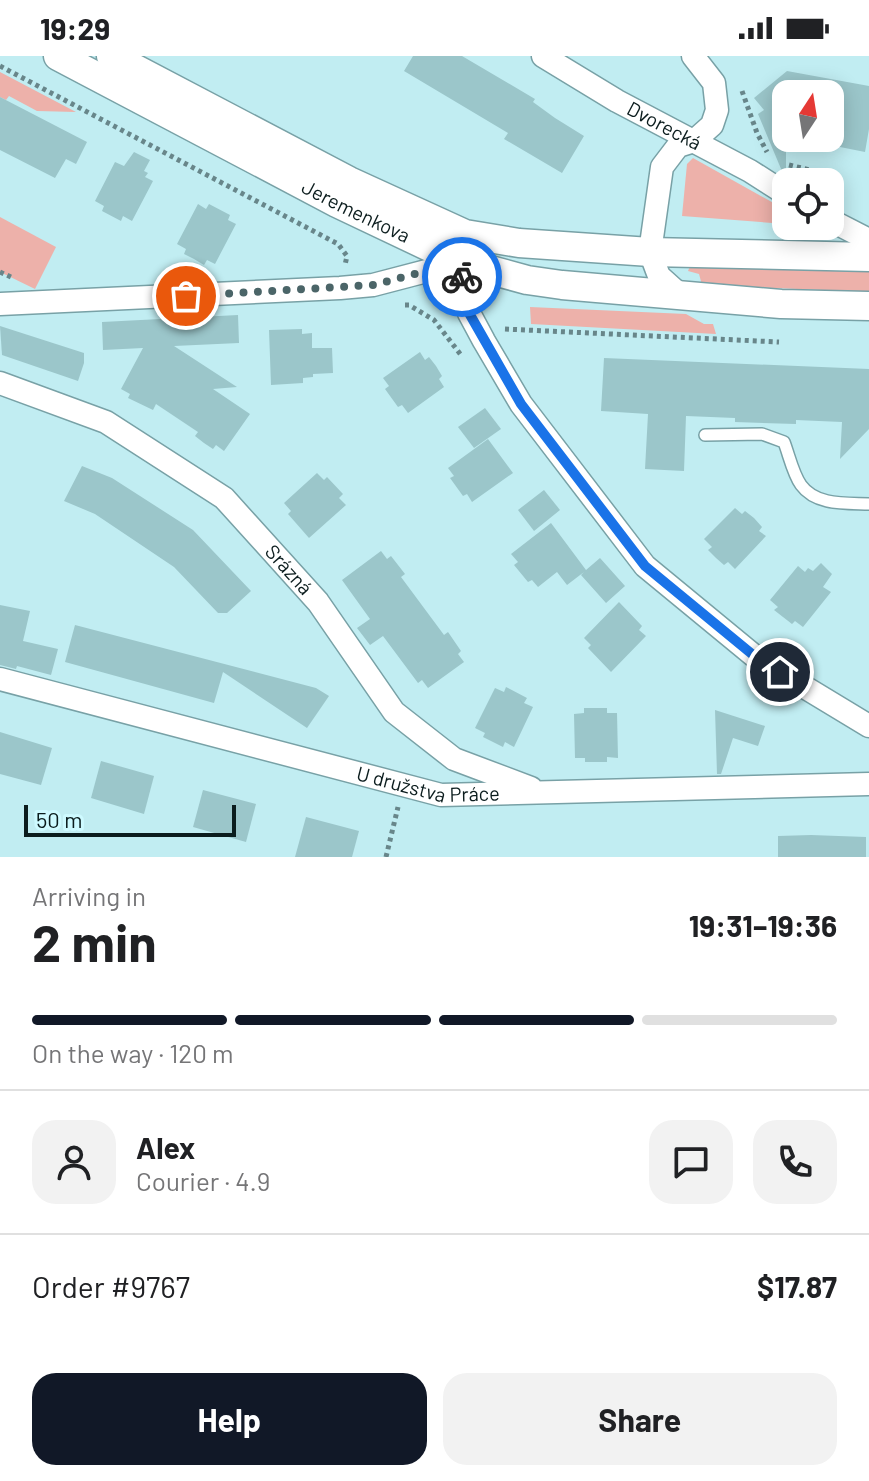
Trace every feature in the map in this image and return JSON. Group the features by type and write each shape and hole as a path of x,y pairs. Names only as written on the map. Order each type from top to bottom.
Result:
{"street":[{"name":"Jeremenkova","path":"58,56 337,203 461,262 527,280 781,304 869,306"},
{"name":"Jeremenkova","path":"111,56 349,181 465,234 519,243 650,252 869,257"},
{"name":"Dvorecká","path":"543,56 617,101 772,186"},
{"path":"679,294 659,276 650,252 662,167 678,146 694,141 712,125 717,110 714,83 693,56"},
{"path":"844,227 869,240"},
{"path":"465,234 461,262 463,291 469,313 521,404 645,566 758,659 869,726"},
{"path":"0,304 373,285 461,262"},
{"name":"Srázná","path":"0,383 106,422 224,498 318,602 394,712 454,759 543,792"},
{"name":"U družstva Práce","path":"0,679 441,795 869,784"}],"lane":[{"path":"705,435 762,434 784,442 801,485 815,497 831,502 869,504"}],"path":[{"path":"741,87 757,133 768,152 777,158"},
{"path":"785,164 802,168"},
{"path":"386,857 397,809"}],"shaded area":[{"path":"0,72 76,112 37,111 9,96 6,100 0,97"},
{"path":"693,158 772,202 772,223 682,216 687,164"},
{"path":"0,217 56,247 35,289 0,272"},
{"path":"691,264 869,266 869,292 702,285 699,274 688,271"},
{"path":"530,307 686,314 704,324 713,324 716,334 531,324"}],"building":[{"path":"413,56 462,56 535,99 533,102 584,136 562,173 504,139 508,133 404,71"},
{"path":"787,71 836,80 776,80"},
{"path":"844,81 869,86 869,129 865,152 844,148"},
{"path":"772,83 772,147 758,114 764,110 754,98"},
{"path":"0,97 87,142 76,164 66,159 55,178 0,150"},
{"path":"134,152 150,160 144,171 148,173 145,177 153,181 132,221 123,216 121,221 102,211 104,206 95,201 115,162 124,166"},
{"path":"774,152 786,152 786,168 781,168"},
{"path":"198,204 206,209 209,204 230,215 228,220 236,224 215,264 207,260 204,265 184,254 186,249 177,244"},
{"path":"238,315 239,343 174,346 237,387 213,389 250,414 224,451 216,445 213,449 204,443 195,436 198,432 156,404 153,410 128,398 130,394 121,389 143,348 103,350 102,322"},
{"path":"0,326 84,353 78,381 2,355"},
{"path":"302,329 302,334 312,333 312,348 332,348 333,373 313,374 313,377 303,378 303,383 271,385 269,330"},
{"path":"420,352 425,360 429,357 436,366 444,387 408,413 402,405 398,407 385,389 389,386 383,378"},
{"path":"604,358 869,369 869,429 840,459 842,422 735,422 735,418 686,416 684,471 645,469 648,414 601,411"},
{"path":"485,408 501,429 474,448 458,427"},
{"path":"488,439 513,473 472,502 467,494 463,496 450,478 454,476 448,468"},
{"path":"82,466 112,478 193,530 251,591 227,613 218,613 174,567 95,514 64,501"},
{"path":"317,473 324,480 327,477 343,494 339,498 346,505 309,538 288,514 291,511 284,503"},
{"path":"544,490 560,510 534,531 518,510"},
{"path":"735,508 754,518 762,527 759,531 766,536 735,569 728,562 724,565 716,558 708,550 712,547 704,539"},
{"path":"551,523 586,570 600,558 625,586 606,603 581,575 584,572 567,585 557,572 538,587 532,580 528,582 514,565 518,562 511,554"},
{"path":"381,551 387,559 391,556 405,574 401,577 444,635 448,632 461,651 458,654 464,662 428,688 422,680 418,683 383,636 370,645 357,628 370,619 342,580"},
{"path":"821,563 832,574 823,587 831,592 803,627 795,621 792,624 774,610 778,607 770,600 798,566 805,572 808,568 813,571"},
{"path":"619,602 642,626 639,630 646,636 611,672 588,648 591,645 584,638"},
{"path":"0,605 30,611 23,641 58,649 51,675 0,665"},
{"path":"75,625 316,688 329,696 307,728 223,672 214,703 65,662"},
{"path":"506,687 527,698 524,703 533,707 514,747 505,742 503,747 483,737 485,733 475,728 495,688 504,692"},
{"path":"584,708 607,708 607,713 617,713 618,758 607,757 607,762 585,762 585,758 575,758 574,714 584,713"},
{"path":"715,710 765,726 758,746 733,738 721,774 717,774"},
{"path":"0,732 52,748 41,785 0,774"},
{"path":"101,761 154,776 144,814 91,798"},
{"path":"203,790 256,804 246,842 193,827"},
{"path":"306,817 359,831 352,857 295,857"},
{"path":"778,836 866,837 866,857 778,857"}],"way so far":[{"path":"186,296 373,285 461,262 462,277"}],"route":[{"path":"462,277 469,313 521,404 645,566 758,659 780,672"}]}
